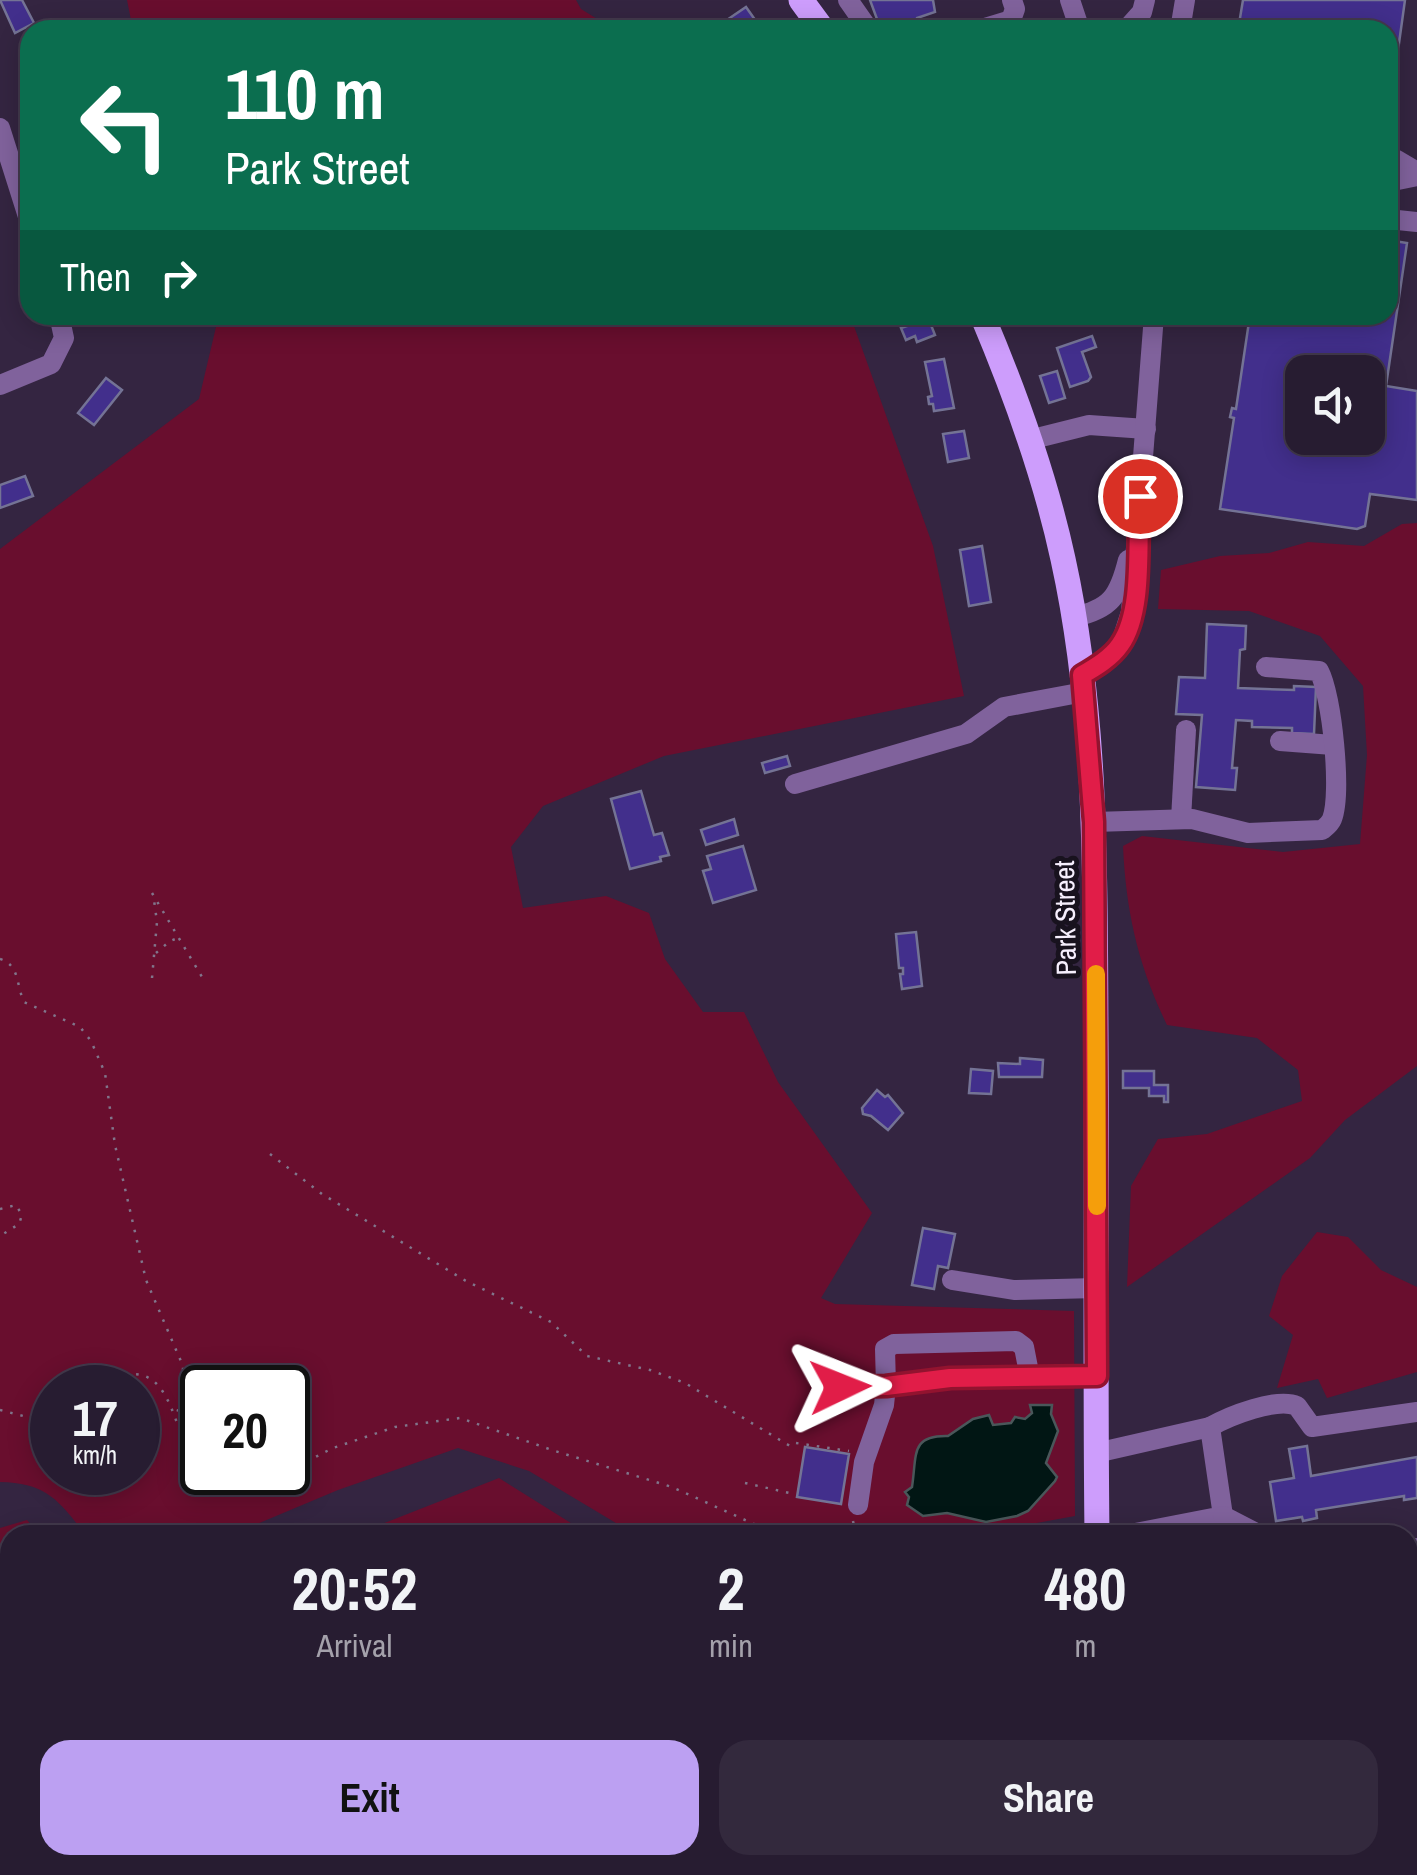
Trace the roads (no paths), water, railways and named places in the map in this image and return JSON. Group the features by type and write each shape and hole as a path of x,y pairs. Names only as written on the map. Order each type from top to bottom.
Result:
{"main road":[{"name":"Park Street","path":"986,325 1052,516 1074,618 1083,684 1094,822 1097,1525"}],"street":[{"path":"0,128 20,191"},
{"path":"0,385 51,364 64,338 61,325"},
{"path":"795,784 966,734 1004,707 1083,684 1120,646 1127,631 1135,587 1136,529 1153,325"},
{"path":"1028,440 1089,426 1146,429"},
{"path":"1074,618 1093,613 1115,596 1136,529"},
{"path":"1094,822 1181,819 1225,825 1248,833 1322,830 1331,822 1334,806 1330,704 1319,672 1266,667"},
{"path":"1181,819 1186,730"},
{"path":"1280,742 1333,745"},
{"path":"952,1280 1014,1290 1097,1288"},
{"path":"855,1509 864,1462 884,1405 885,1349 894,1344 1016,1341 1024,1347 1030,1378"},
{"path":"840,1387 921,1380 1097,1376"},
{"path":"1096,1453 1210,1427 1230,1416 1285,1403 1297,1406 1306,1424 1312,1427 1417,1412"},
{"path":"1210,1427 1223,1516"},
{"path":"1176,1525 1223,1516 1241,1525"}]}
